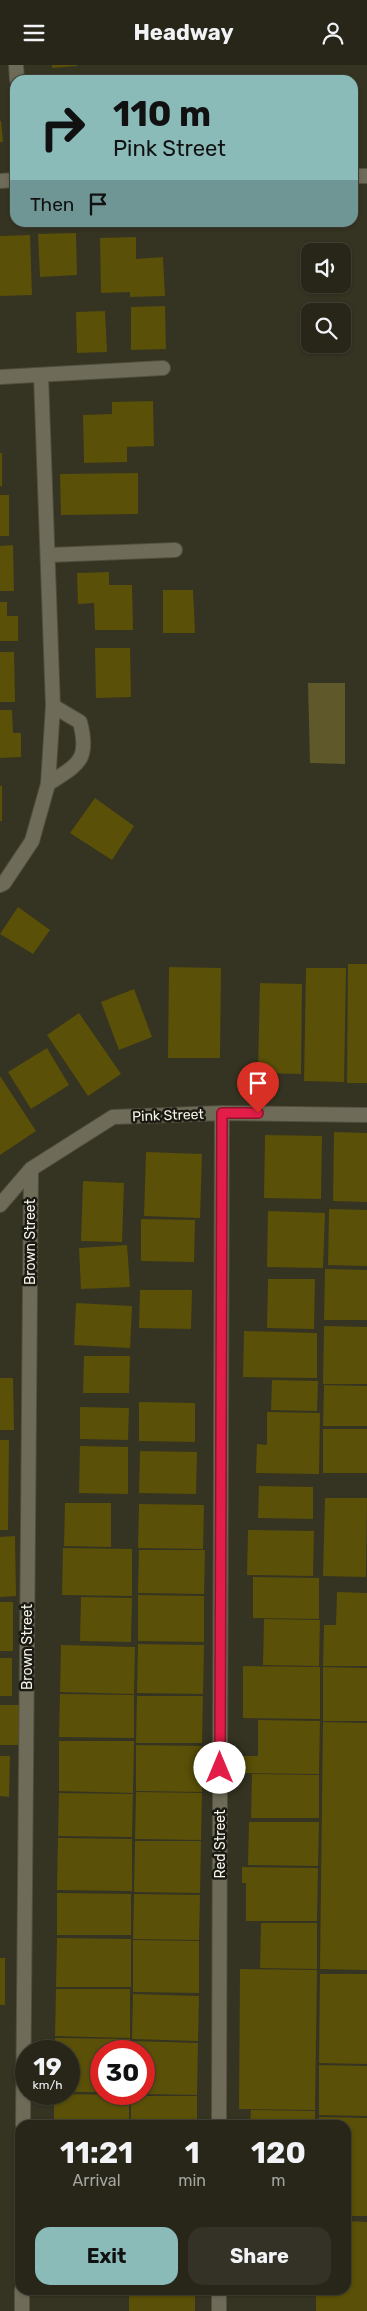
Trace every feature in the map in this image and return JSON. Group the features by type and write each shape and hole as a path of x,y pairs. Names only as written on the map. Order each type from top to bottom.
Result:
{"street":[{"path":"0,377 41,376 163,367"},
{"path":"0,885 4,883 32,841 48,784 53,706 41,376"},
{"path":"49,555 175,550"},
{"path":"48,784 77,765 85,743 80,722 53,706"},
{"name":"Pink Street","path":"0,1205 31,1169 113,1117 222,1113 367,1115"},
{"name":"Red Street","path":"219,2120 222,1113"},
{"name":"Brown Street","path":"23,2120 31,1169"},
{"path":"22,2295 22,2311"},
{"path":"218,2311 219,2295"}],"shaded area":[{"path":"308,683 345,683 345,764 310,763"}],"building":[{"path":"52,65 77,65 77,66 52,68"},
{"path":"1,121 3,142 0,142"},
{"path":"76,233 77,275 40,277 38,234"},
{"path":"30,235 32,295 0,296 0,236"},
{"path":"136,237 136,259 163,257 165,296 130,297 130,292 101,293 100,238"},
{"path":"165,306 166,349 131,350 131,307"},
{"path":"105,311 107,352 77,353 76,312"},
{"path":"153,401 154,446 127,447 127,462 84,463 83,415 112,414 112,402"},
{"path":"0,453 2,453 2,486 0,486"},
{"path":"138,473 138,514 61,515 60,474"},
{"path":"0,495 9,495 9,536 0,536"},
{"path":"13,545 14,591 0,591 0,546"},
{"path":"109,572 109,585 132,585 133,630 95,630 94,603 78,604 77,573"},
{"path":"163,590 193,590 195,633 163,633"},
{"path":"0,602 7,602 7,616 18,616 18,641 0,641"},
{"path":"95,648 130,648 131,697 96,698"},
{"path":"0,652 14,652 15,702 0,702"},
{"path":"0,710 12,710 13,733 21,733 21,757 0,758"},
{"path":"0,786 2,786 2,821 0,821"},
{"path":"95,798 134,826 112,860 70,833"},
{"path":"18,907 50,930 33,954 0,934"},
{"path":"348,964 367,964 367,1083 347,1083"},
{"path":"169,967 221,968 220,1058 168,1058"},
{"path":"306,968 346,968 344,1082 304,1081"},
{"path":"260,983 302,984 301,1074 258,1073"},
{"path":"134,989 152,1037 119,1050 101,1002"},
{"path":"79,1013 121,1074 88,1096 47,1035"},
{"path":"47,1048 69,1085 31,1109 8,1072"},
{"path":"0,1076 36,1131 0,1155"},
{"path":"334,1132 367,1133 367,1202 333,1201"},
{"path":"265,1135 322,1136 321,1199 264,1198"},
{"path":"146,1152 202,1154 200,1218 144,1216"},
{"path":"83,1181 124,1183 122,1242 81,1241"},
{"path":"329,1209 367,1210 367,1266 328,1265"},
{"path":"268,1211 325,1213 323,1268 267,1267"},
{"path":"141,1219 195,1220 194,1262 141,1261"},
{"path":"127,1245 130,1287 81,1289 79,1248"},
{"path":"325,1269 367,1270 367,1320 324,1320"},
{"path":"268,1279 315,1279 314,1329 267,1328"},
{"path":"140,1290 192,1290 191,1329 139,1328"},
{"path":"76,1303 132,1306 130,1348 74,1345"},
{"path":"324,1326 367,1327 367,1384 323,1384"},
{"path":"244,1331 317,1333 317,1378 243,1377"},
{"path":"84,1356 130,1356 129,1393 83,1393"},
{"path":"0,1378 13,1378 14,1430 0,1430"},
{"path":"272,1380 318,1381 317,1411 271,1410"},
{"path":"324,1385 367,1386 367,1426 323,1426"},
{"path":"139,1402 195,1403 195,1442 139,1441"},
{"path":"80,1407 129,1408 128,1440 80,1439"},
{"path":"267,1412 320,1413 319,1474 256,1473 257,1444 267,1445"},
{"path":"323,1429 367,1429 367,1473 323,1473"},
{"path":"0,1440 9,1440 8,1530 0,1530"},
{"path":"80,1446 128,1447 128,1494 79,1493"},
{"path":"140,1451 197,1452 196,1494 139,1493"},
{"path":"259,1486 313,1487 313,1519 258,1518"},
{"path":"325,1498 367,1498 366,1577 323,1576"},
{"path":"65,1503 111,1503 111,1547 64,1546"},
{"path":"139,1504 204,1505 203,1549 138,1548"},
{"path":"248,1530 314,1531 313,1576 247,1575"},
{"path":"15,1536 16,1596 0,1597 0,1537"},
{"path":"63,1548 132,1549 132,1596 62,1595"},
{"path":"139,1550 205,1550 204,1594 138,1593"},
{"path":"253,1577 319,1578 319,1619 253,1618"},
{"path":"337,1592 367,1593 367,1666 323,1666 324,1625 336,1625"},
{"path":"138,1595 204,1596 204,1642 138,1641"},
{"path":"81,1597 132,1598 131,1642 80,1641"},
{"path":"0,1602 13,1602 13,1651 0,1651"},
{"path":"264,1619 320,1620 319,1666 263,1665"},
{"path":"138,1644 204,1645 203,1694 137,1693"},
{"path":"61,1645 135,1647 134,1694 60,1692"},
{"path":"0,1658 12,1658 12,1696 0,1696"},
{"path":"243,1666 320,1667 320,1719 243,1718"},
{"path":"323,1667 367,1668 367,1721 323,1721"},
{"path":"60,1694 134,1695 134,1738 59,1737"},
{"path":"137,1696 203,1696 202,1743 136,1743"},
{"path":"0,1705 22,1705 22,1745 0,1745"},
{"path":"258,1720 320,1721 319,1774 242,1773 243,1756 258,1756"},
{"path":"323,1722 367,1723 367,1970 320,1969"},
{"path":"59,1741 134,1741 133,1793 59,1791"},
{"path":"136,1745 202,1746 202,1792 136,1791"},
{"path":"0,1756 10,1756 9,1797 0,1796"},
{"path":"252,1774 319,1775 319,1818 251,1818"},
{"path":"136,1792 202,1793 201,1840 135,1839"},
{"path":"59,1793 133,1794 132,1837 58,1836"},
{"path":"249,1822 319,1822 318,1866 248,1865"},
{"path":"58,1838 132,1839 132,1891 57,1890"},
{"path":"135,1841 201,1841 200,1893 134,1892"},
{"path":"242,1867 318,1868 317,1921 246,1921 246,1883 242,1883"},
{"path":"57,1893 131,1894 131,1935 57,1935"},
{"path":"134,1894 200,1895 199,1940 133,1939"},
{"path":"261,1923 317,1923 317,1969 260,1968"},
{"path":"57,1938 131,1939 131,1987 56,1987"},
{"path":"133,1940 199,1941 199,1993 133,1992"},
{"path":"0,1958 5,1958 5,2005 0,2005"},
{"path":"240,1969 317,1970 315,2110 239,2109"},
{"path":"320,1974 367,1974 367,2064 319,2063"},
{"path":"56,1989 130,1989 130,2038 55,2036"},
{"path":"133,1994 199,1996 198,2041 132,2039"},
{"path":"55,2038 130,2039 90,2040 90,2092 80,2092 80,2040 55,2040"},
{"path":"155,2042 198,2043 197,2095 155,2094"},
{"path":"319,2065 367,2066 367,2116 319,2115"},
{"path":"80,2094 90,2094 90,2105 129,2105 129,2120 54,2120 54,2105 80,2105"},
{"path":"155,2096 197,2096 197,2120 131,2120 131,2105 155,2105"},
{"path":"251,2110 315,2111 315,2120 250,2120"},
{"path":"319,2117 367,2118 367,2216 351,2216 351,2120 319,2120"},
{"path":"351,2221 367,2222 367,2311 316,2311 316,2295 351,2295"},
{"path":"52,2295 126,2295 126,2296"},
{"path":"129,2295 195,2295 195,2311 129,2311"}],"route":[{"path":"220,1768 222,1113 258,1113"}]}
